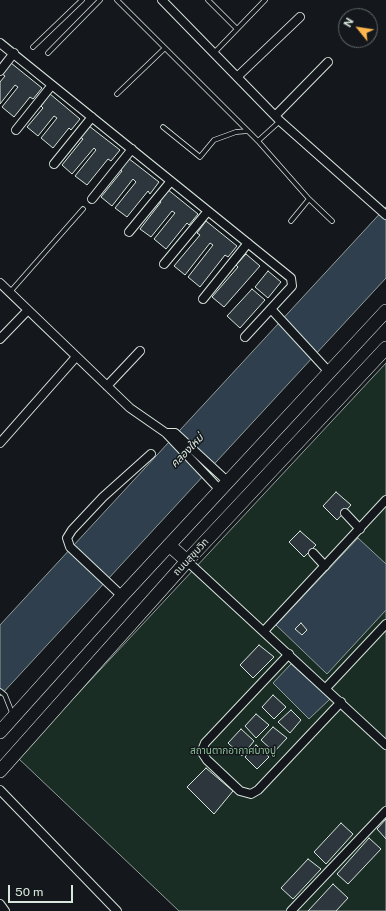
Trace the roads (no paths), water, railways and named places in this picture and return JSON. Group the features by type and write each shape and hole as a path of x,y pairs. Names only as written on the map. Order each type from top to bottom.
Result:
{"highway":[{"path":"0,732 122,596 386,311"},
{"name":"ถนนสุขุมวิท","path":"0,771 187,561 386,348"},
{"path":"169,545 187,561"}],"street":[{"path":"162,0 277,118 383,213"},
{"path":"237,77 300,17"},
{"path":"0,43 291,278 293,283 292,286 245,337"},
{"path":"0,71 14,54"},
{"path":"277,118 328,62"},
{"path":"16,130 52,85"},
{"path":"54,164 92,117"},
{"path":"92,199 132,149"},
{"path":"129,232 171,180"},
{"path":"164,264 208,211"},
{"path":"203,299 248,244"},
{"path":"0,283 130,408 170,435 216,471 224,486"},
{"path":"271,309 329,372"},
{"path":"0,339 28,310"},
{"path":"107,386 140,351"},
{"path":"0,443 76,357"},
{"path":"170,435 209,478 224,486"},
{"path":"122,596 70,547 67,538 72,530 103,497 151,454"},
{"path":"264,631 386,500"},
{"path":"345,514 360,529"},
{"path":"312,553 325,566"},
{"path":"187,561 290,654 386,745"},
{"path":"326,688 386,624"},
{"path":"290,654 205,743 203,754 207,760 240,791 251,794 258,790 341,702"},
{"path":"0,790 117,911"},
{"path":"291,911 386,811"},
{"path":"0,904 5,911"}],"lane":[{"path":"33,47 82,0"},
{"path":"48,53 100,0"},
{"path":"117,0 258,141 309,198 332,221"},
{"path":"208,0 237,29"},
{"path":"214,53 265,0"},
{"path":"117,94 165,48"},
{"path":"258,141 277,118"},
{"path":"163,127 200,157 214,140 236,132 248,131"},
{"path":"291,221 309,198"},
{"path":"10,292 83,210"},
{"path":"0,691 5,696 14,718"}],"water":[{"name":"คลองใหม่","path":"386,207 386,278 0,696 0,625"},
{"path":"358,538 386,564 386,610 327,674 276,625"},
{"path":"291,664 330,699 309,719 273,683"}],"park label":[{"name":"สถานตากอากาศบางปู","path":"233,751"}]}
